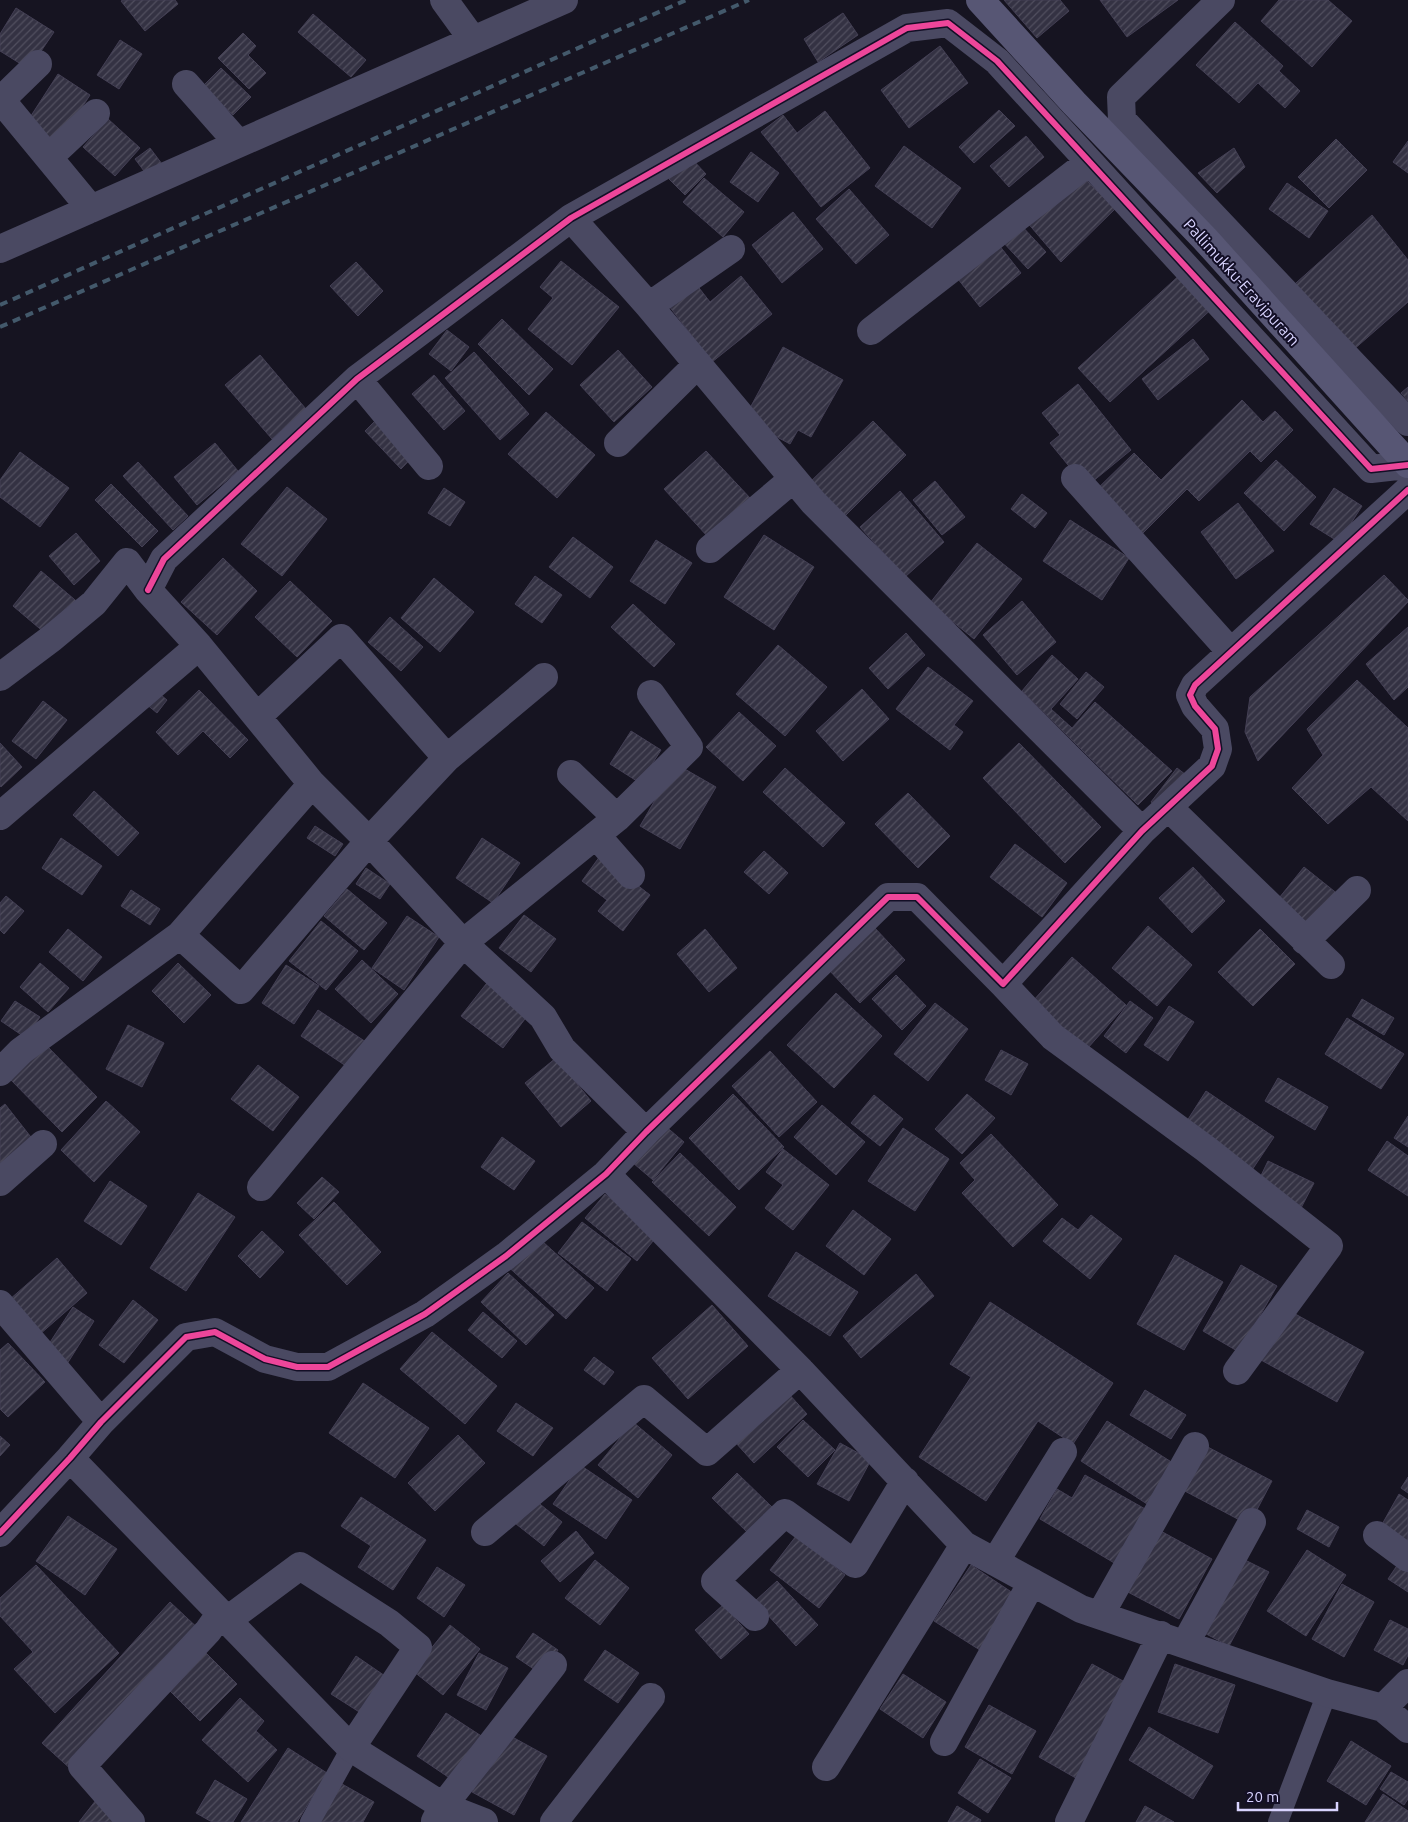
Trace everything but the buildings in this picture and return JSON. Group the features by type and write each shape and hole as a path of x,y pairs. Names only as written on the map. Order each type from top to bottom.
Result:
{"main road":[{"name":"Pallimukku-Eravipuram","path":"980,0 1074,103 1205,240 1404,459"}],"street":[{"path":"444,0 473,40"},
{"path":"0,249 564,0"},
{"path":"1222,0 1121,97 1122,120 1408,422"},
{"path":"148,590 164,559 357,379 571,218 908,28 948,23 997,62 1371,469 1404,459"},
{"path":"38,64 1,100 91,209"},
{"path":"186,84 238,143"},
{"path":"49,157 96,113"},
{"path":"871,331 1089,162"},
{"path":"571,218 649,306 813,502 1142,831"},
{"path":"649,306 731,249"},
{"path":"618,443 698,364"},
{"path":"357,379 429,466"},
{"path":"1075,478 1231,652"},
{"path":"710,549 793,479"},
{"path":"1003,984 1142,831 1212,766 1218,749 1215,729 1195,706 1190,695 1195,685 1408,490"},
{"path":"0,677 52,638 94,602 127,562 148,590 198,646 312,784 369,841 463,943 543,1018 562,1049 646,1132"},
{"path":"257,717 341,638 447,758"},
{"path":"0,816 198,646"},
{"path":"180,935 241,990 369,841 447,758 544,677"},
{"path":"261,1186 463,943 617,818 689,747 652,694"},
{"path":"571,774 617,818"},
{"path":"0,1072 21,1051 180,935 312,784"},
{"path":"1168,807 1331,965"},
{"path":"596,835 631,875"},
{"path":"1306,941 1357,890"},
{"path":"0,1533 70,1458 100,1422 186,1337 215,1332 265,1359 296,1367 328,1367 425,1314 506,1256 606,1174 646,1132 888,897 918,897 1053,1037 1206,1149 1329,1246 1236,1371"},
{"path":"0,1182 43,1144"},
{"path":"606,1174 800,1370 964,1545 1081,1609 1327,1693 1383,1708 1408,1729"},
{"path":"0,1304 100,1422"},
{"path":"485,1532 644,1399 707,1452 800,1370"},
{"path":"1100,1615 1195,1446"},
{"path":"995,1562 1063,1452"},
{"path":"70,1458 351,1748 439,1814 484,1822"},
{"path":"755,1617 715,1581 785,1513 854,1564 905,1481"},
{"path":"1069,1822 1173,1639 1252,1522"},
{"path":"1377,1535 1408,1558"},
{"path":"826,1767 964,1545"},
{"path":"131,1822 82,1766 223,1617 300,1566 389,1622 418,1647 351,1748"},
{"path":"944,1742 1032,1582"},
{"path":"439,1814 553,1665"},
{"path":"1383,1708 1408,1684"},
{"path":"554,1822 651,1697"}],"lane":[{"path":"1278,1822 1327,1693"},
{"path":"310,1822 351,1748"}],"railway":[{"path":"0,305 686,0"},
{"path":"0,327 749,0"}],"cycle path":[{"path":"148,590 164,559 357,379 571,218 907,28 948,23 997,61 1371,469 1408,465"},
{"path":"0,1533 101,1422 186,1337 215,1332 265,1359 297,1367 328,1367 425,1314 506,1256 606,1174 646,1132 888,897 917,897 1003,984 1142,831 1212,766 1218,749 1215,729 1195,706 1190,695 1195,685 1408,490"}]}
